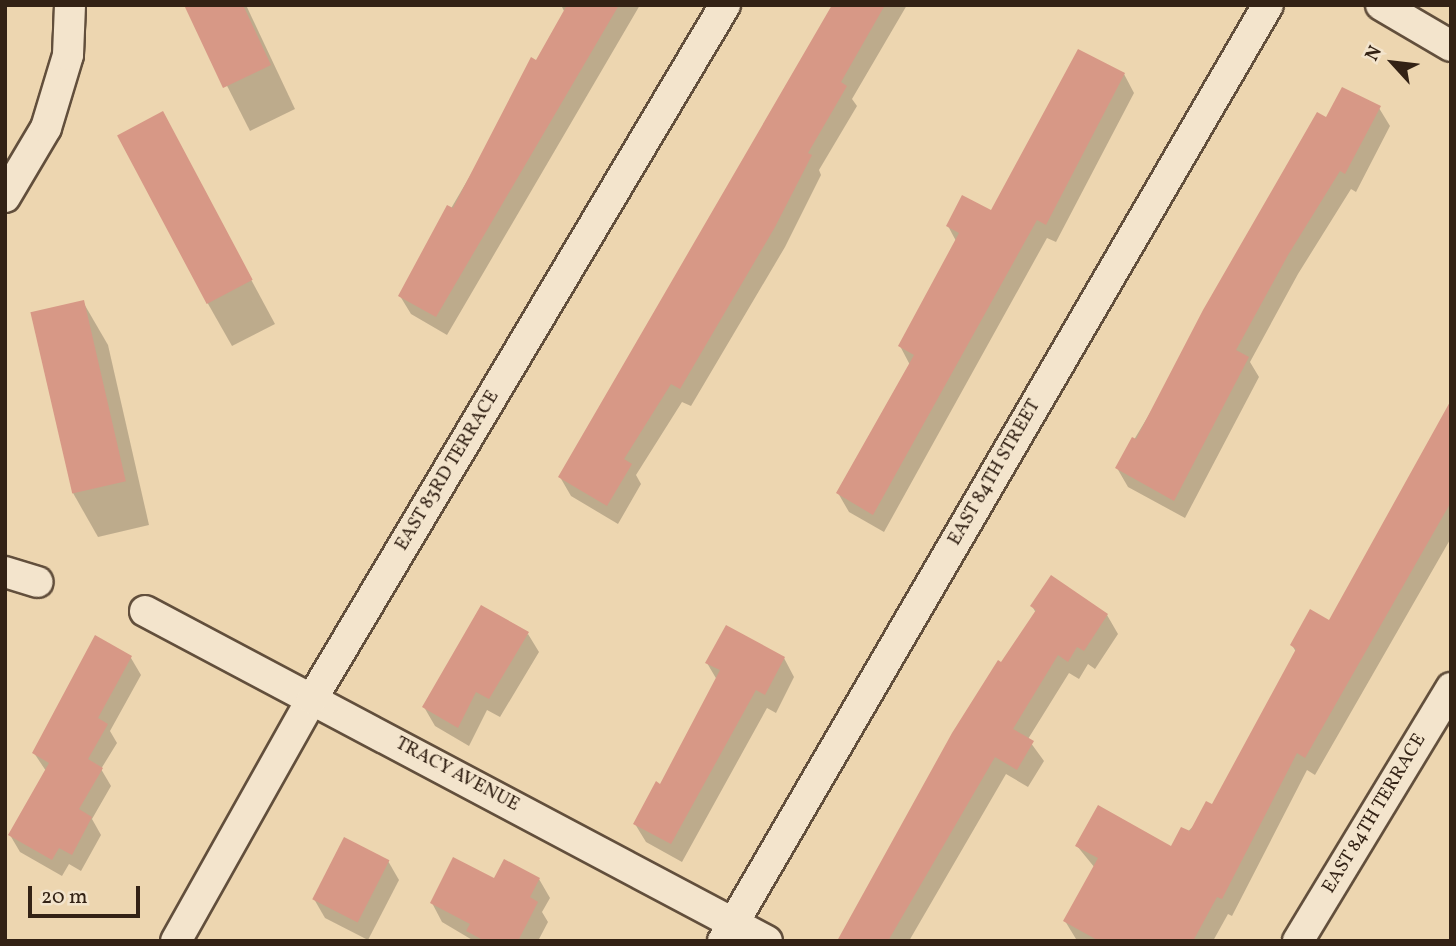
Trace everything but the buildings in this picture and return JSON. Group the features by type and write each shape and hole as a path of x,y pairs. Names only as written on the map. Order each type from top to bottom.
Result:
{"street":[{"path":"5,197 46,128 68,55 70,5"},
{"name":"EAST 83RD TERRACE","path":"176,941 312,699 725,5"},
{"name":"EAST 84TH STREET","path":"728,931 1268,5"},
{"path":"1381,5 1451,46"},
{"path":"5,572 38,582"},
{"name":"TRACY AVENUE","path":"145,611 312,699 728,931 767,941"},
{"name":"EAST 84TH TERRACE","path":"1298,941 1451,688"}]}
